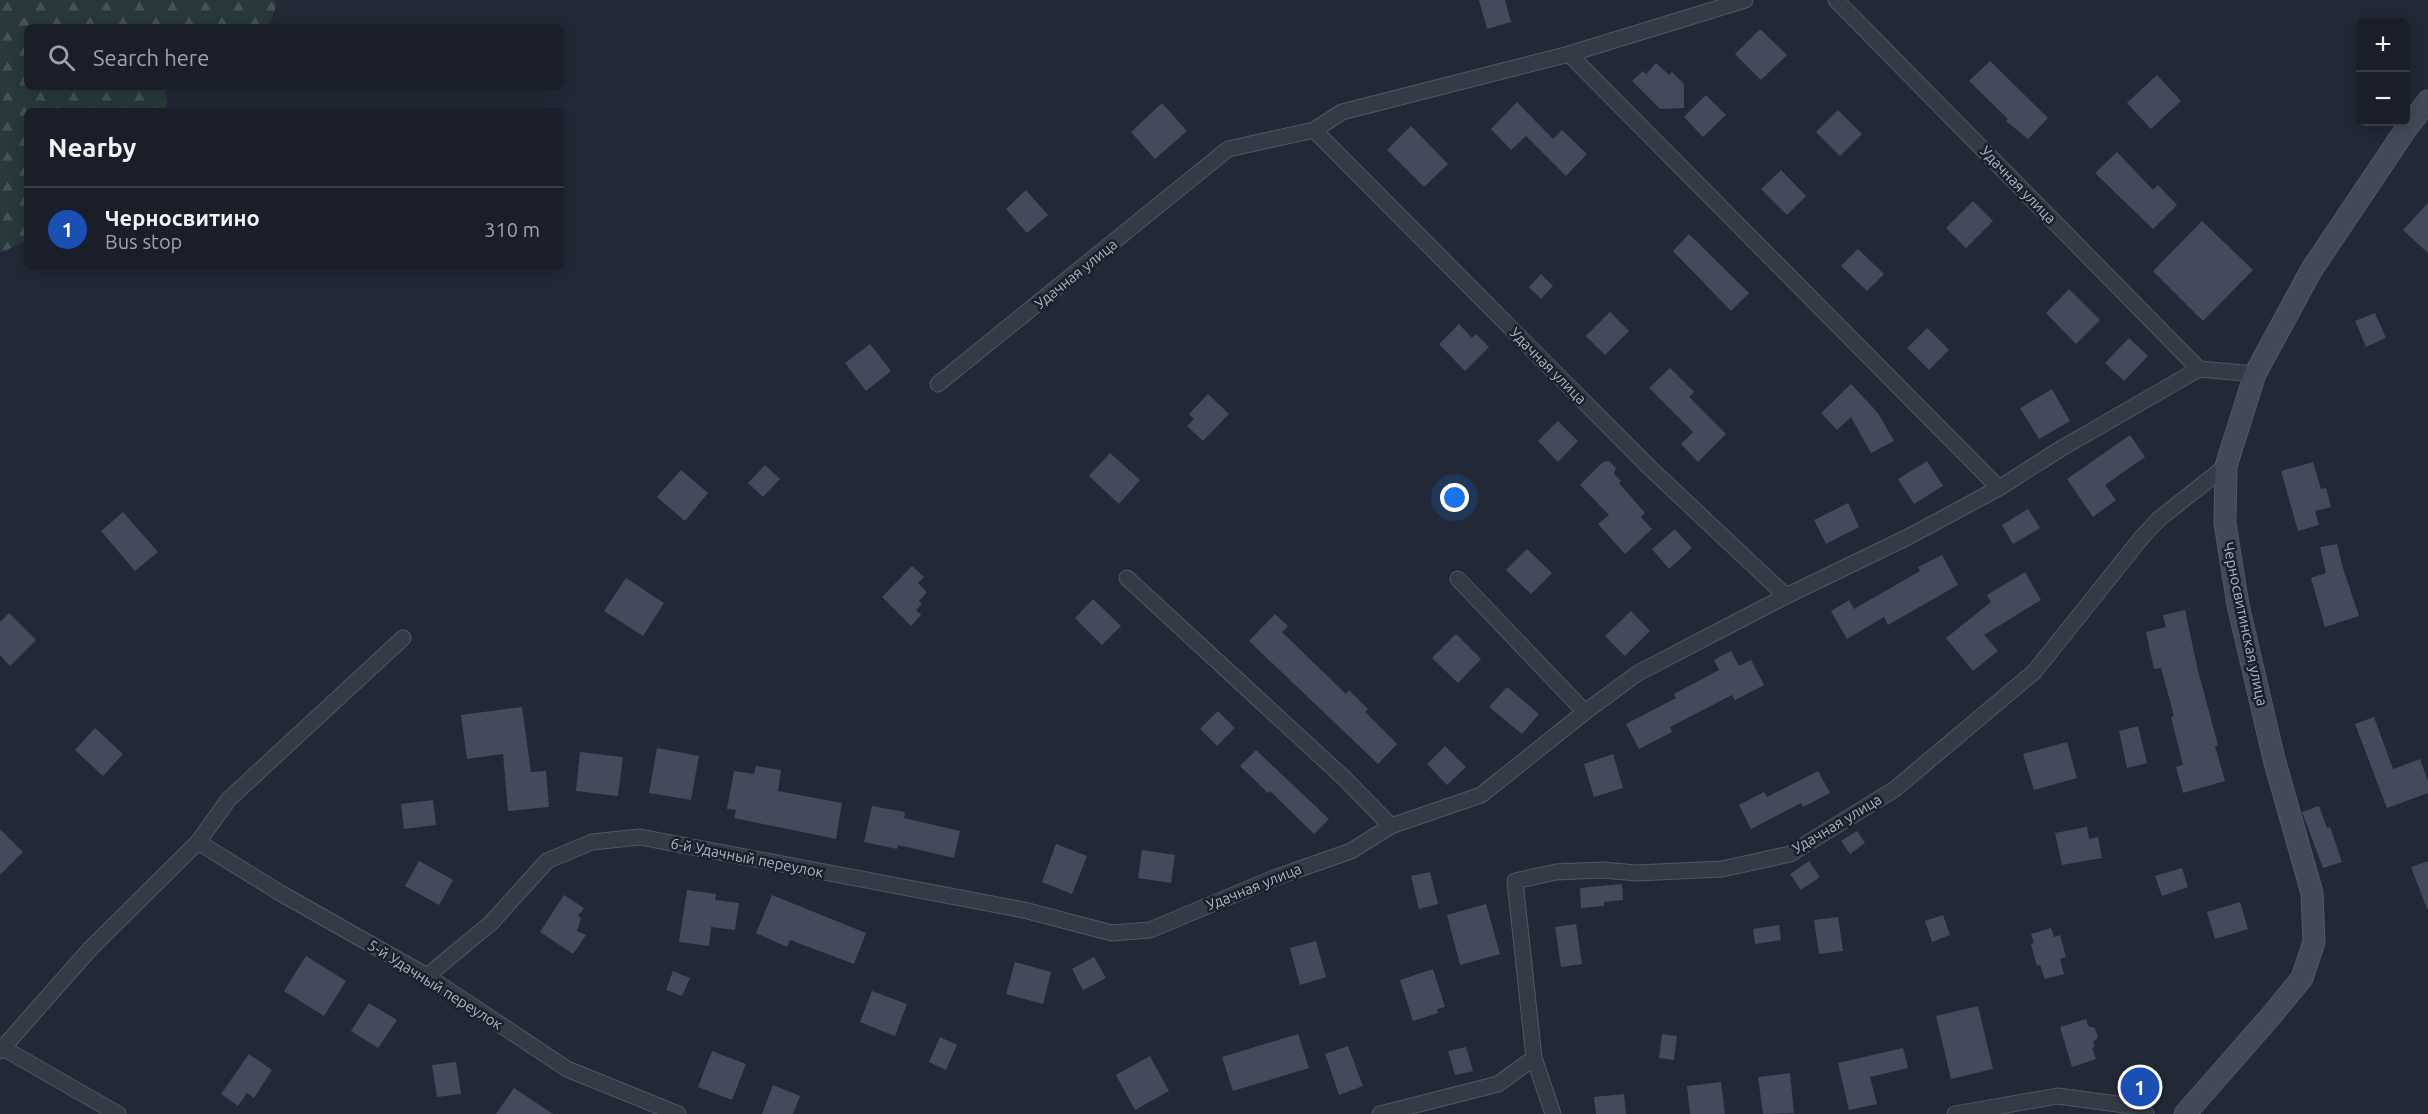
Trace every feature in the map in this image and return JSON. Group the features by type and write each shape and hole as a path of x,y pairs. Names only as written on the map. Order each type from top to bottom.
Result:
{"street":[{"name":"Удачная улица","path":"938,384 1228,149 1314,130 1342,112 1569,54 1745,0"},
{"name":"Удачная улица","path":"1112,933 1150,930 1274,878 1351,851 1391,826 1481,795 1585,712 1638,674 1786,596 1908,537 1999,488 2062,448 2199,369 1836,0"},
{"path":"1569,54 1999,488"},
{"name":"Черносвитинская улица","path":"2185,1114 2302,978 2314,942 2312,893 2274,759 2238,605 2224,523 2226,466 2255,374 2312,269 2406,129 2428,101"},
{"name":"Удачная улица","path":"1314,130 1650,468 1786,596"},
{"path":"2199,369 2255,374"},
{"name":"Удачная улица","path":"1534,1058 1515,881 1556,872 1602,870 1637,873 1722,869 1790,854 1895,789 2034,672 2142,537 2159,519 2226,466"},
{"path":"1127,578 1344,778 1391,826"},
{"path":"1458,579 1585,712"},
{"path":"118,1114 1,1049 91,948 198,842 229,800 404,638"},
{"name":"6-й Удачный переулок","path":"428,976 491,923 547,861 591,842 640,837 1024,910 1112,933"},
{"name":"5-й Удачный переулок","path":"198,842 282,894 428,976 567,1069 678,1114"},
{"path":"1380,1114 1498,1084 1534,1058 1553,1114"},
{"path":"1954,1114 2058,1096 2139,1107 2146,1114"}],"green space":[{"path":"0,0 275,0 276,7 269,24 24,24 24,90 165,90 167,103 166,108 24,108 24,241 0,253"}],"building":[{"path":"1479,0 1505,0 1511,22 1487,29"},
{"path":"1760,29 1787,55 1761,80 1735,54"},
{"path":"1990,61 2048,118 2028,139 2006,121 2008,119 1969,81"},
{"path":"1656,63 1669,75 1672,72 1684,84 1684,108 1660,109 1632,81 1643,71 1646,74"},
{"path":"2157,75 2181,101 2151,129 2127,103"},
{"path":"1706,95 1726,115 1703,137 1684,117"},
{"path":"1517,102 1553,139 1562,130 1587,154 1566,176 1526,136 1511,150 1491,129"},
{"path":"1162,103 1187,131 1155,159 1131,132"},
{"path":"1838,110 1862,134 1840,156 1816,132"},
{"path":"1411,126 1448,164 1424,187 1387,150"},
{"path":"2117,152 2153,190 2158,185 2177,205 2153,229 2095,173"},
{"path":"1781,170 1806,196 1787,215 1761,189"},
{"path":"1026,190 1048,215 1027,233 1006,209"},
{"path":"1973,201 1993,221 1966,248 1946,228"},
{"path":"2428,203 2428,253 2403,230"},
{"path":"2202,221 2253,270 2203,321 2153,271"},
{"path":"1689,234 1749,293 1731,311 1673,251"},
{"path":"1858,249 1884,274 1867,291 1841,266"},
{"path":"1541,274 1553,286 1541,299 1529,287"},
{"path":"2069,289 2100,320 2076,344 2046,313"},
{"path":"1610,312 1629,331 1605,355 1586,336"},
{"path":"2375,313 2386,338 2366,347 2355,321"},
{"path":"1459,324 1472,338 1476,334 1489,347 1465,371 1439,344"},
{"path":"1927,328 1949,350 1929,370 1907,348"},
{"path":"2129,338 2148,356 2124,381 2105,363"},
{"path":"870,344 891,371 866,391 845,363"},
{"path":"1670,368 1694,392 1689,397 1726,434 1698,462 1681,444 1693,432 1649,388"},
{"path":"1851,384 1878,413 1894,441 1871,453 1851,417 1837,430 1821,413"},
{"path":"2052,389 2070,421 2039,439 2020,408"},
{"path":"1208,394 1229,414 1203,441 1187,426 1194,419 1189,414"},
{"path":"1558,421 1578,441 1558,462 1538,441"},
{"path":"2130,435 2145,457 2105,485 2116,500 2093,517 2067,479"},
{"path":"1110,453 1140,480 1119,504 1089,476"},
{"path":"1609,461 1616,468 1614,474 1621,481 1619,483 1645,513 1641,517 1652,529 1625,554 1598,524 1609,515 1580,485 1603,462"},
{"path":"1927,461 1943,486 1914,504 1898,479"},
{"path":"2313,462 2321,489 2326,488 2331,507 2315,511 2319,525 2298,531 2281,471"},
{"path":"765,465 780,479 763,497 748,483"},
{"path":"681,470 708,493 685,521 657,497"},
{"path":"1848,503 1859,527 1826,544 1814,520"},
{"path":"2028,509 2040,528 2013,544 2002,525"},
{"path":"123,512 158,552 135,571 101,531"},
{"path":"1675,529 1692,548 1669,569 1652,549"},
{"path":"2337,544 2359,616 2325,627 2311,578 2326,573 2320,547"},
{"path":"1527,549 1552,573 1531,594 1506,570"},
{"path":"1942,555 1958,585 1888,625 1884,617 1847,639 1831,611 1849,600 1854,609 1920,571 1918,567"},
{"path":"912,566 924,577 918,583 927,592 919,601 922,604 916,610 921,615 911,626 882,597"},
{"path":"2025,572 2041,600 1984,635 1998,651 1973,671 1946,638 1991,602 1987,595"},
{"path":"626,578 664,603 643,636 604,611"},
{"path":"1093,599 1121,626 1102,645 1075,618"},
{"path":"2185,610 2225,781 2183,793 2176,767 2183,765 2171,717 2174,716 2161,668 2154,669 2146,632 2166,627 2163,615"},
{"path":"1631,611 1650,631 1625,656 1605,636"},
{"path":"9,613 36,640 10,666 0,655 0,622"},
{"path":"1275,614 1288,626 1282,632 1346,694 1349,690 1368,709 1365,712 1397,744 1378,764 1249,641"},
{"path":"1456,634 1481,659 1458,683 1432,658"},
{"path":"1731,651 1739,666 1751,660 1764,685 1735,700 1732,695 1670,727 1672,732 1639,749 1626,724 1676,698 1674,694 1719,670 1714,660"},
{"path":"1507,687 1539,714 1522,734 1489,707"},
{"path":"522,707 531,772 546,771 549,807 508,811 503,754 467,759 461,715"},
{"path":"1218,711 1235,728 1217,746 1200,729"},
{"path":"2374,717 2393,769 2420,759 2428,781 2428,793 2387,808 2355,724"},
{"path":"2138,726 2147,763 2127,768 2119,731"},
{"path":"95,728 123,754 103,776 75,750"},
{"path":"2067,742 2077,778 2034,790 2023,754"},
{"path":"1445,746 1466,767 1447,785 1427,764"},
{"path":"657,748 699,756 691,800 649,793"},
{"path":"1256,750 1329,819 1314,834 1270,791 1268,793 1240,766"},
{"path":"580,752 623,757 618,796 576,791"},
{"path":"1613,754 1623,788 1594,797 1584,764"},
{"path":"756,766 781,770 778,791 842,803 836,839 734,818 736,810 727,809 734,771 754,774"},
{"path":"1818,771 1830,793 1803,807 1801,803 1751,829 1739,805 1764,792 1767,797"},
{"path":"433,800 436,825 404,829 401,804"},
{"path":"872,806 905,812 904,818 960,831 954,858 898,845 897,849 864,842"},
{"path":"2319,806 2327,828 2330,827 2342,862 2323,868 2302,812"},
{"path":"2087,827 2089,839 2098,837 2102,858 2062,865 2055,833"},
{"path":"0,829 23,852 0,875"},
{"path":"1857,831 1865,843 1850,854 1841,841"},
{"path":"1056,844 1087,856 1072,894 1042,882"},
{"path":"1142,850 1175,855 1171,883 1138,878"},
{"path":"419,861 453,880 439,905 405,886"},
{"path":"1809,861 1820,877 1801,890 1790,874"},
{"path":"2428,861 2428,909 2427,909 2411,867"},
{"path":"2182,868 2188,887 2162,896 2155,876"},
{"path":"1430,872 1438,904 1419,909 1411,876"},
{"path":"1622,884 1623,900 1604,902 1604,906 1581,908 1580,888"},
{"path":"687,890 716,894 715,900 739,903 735,930 711,927 709,946 679,942"},
{"path":"564,895 584,908 578,916 581,918 577,931 586,935 573,954 540,932"},
{"path":"772,895 866,933 854,964 790,940 787,947 756,933"},
{"path":"2240,902 2248,929 2215,939 2207,912"},
{"path":"1486,904 1500,954 1460,965 1447,915"},
{"path":"1943,915 1950,935 1932,942 1925,921"},
{"path":"1838,917 1843,951 1819,954 1814,920"},
{"path":"1576,924 1582,964 1561,967 1555,927"},
{"path":"1779,925 1781,940 1755,944 1753,929"},
{"path":"2051,928 2054,937 2060,935 2066,957 2060,959 2064,974 2045,979 2040,965 2037,966 2031,944 2034,943 2031,934"},
{"path":"1316,941 1326,977 1300,985 1290,948"},
{"path":"306,956 346,981 324,1016 284,991"},
{"path":"1094,957 1106,978 1083,990 1072,969"},
{"path":"1015,962 1051,972 1043,1004 1006,994"},
{"path":"1433,969 1445,1007 1437,1009 1438,1013 1413,1021 1400,980"},
{"path":"673,971 690,978 682,996 666,990"},
{"path":"872,991 907,1004 895,1036 860,1022"},
{"path":"369,1003 397,1020 378,1048 351,1031"},
{"path":"1978,1006 1993,1069 1951,1079 1936,1016"},
{"path":"2086,1019 2088,1026 2095,1028 2098,1037 2093,1042 2095,1047 2092,1048 2096,1059 2072,1067 2060,1027"},
{"path":"1298,1034 1309,1068 1233,1091 1222,1057"},
{"path":"1662,1034 1677,1036 1674,1060 1659,1058"},
{"path":"940,1037 957,1045 946,1070 929,1062"},
{"path":"1348,1046 1363,1086 1339,1095 1325,1054"},
{"path":"1466,1047 1473,1071 1455,1075 1448,1051"},
{"path":"1903,1048 1908,1068 1870,1077 1877,1104 1849,1110 1838,1063"},
{"path":"712,1051 746,1064 732,1100 698,1087"},
{"path":"249,1054 272,1070 254,1098 247,1093 238,1106 221,1094"},
{"path":"1150,1056 1169,1091 1135,1110 1116,1075"},
{"path":"456,1062 461,1094 437,1097 432,1065"},
{"path":"1790,1073 1794,1113 1763,1114 1758,1077"},
{"path":"1721,1082 1725,1114 1690,1114 1687,1086"},
{"path":"773,1085 800,1096 793,1114 762,1114"},
{"path":"514,1088 553,1114 496,1114"},
{"path":"1624,1094 1626,1114 1596,1114 1594,1097"}],"place":[{"name":"Черносвитино","path":"2140,1087"}]}
